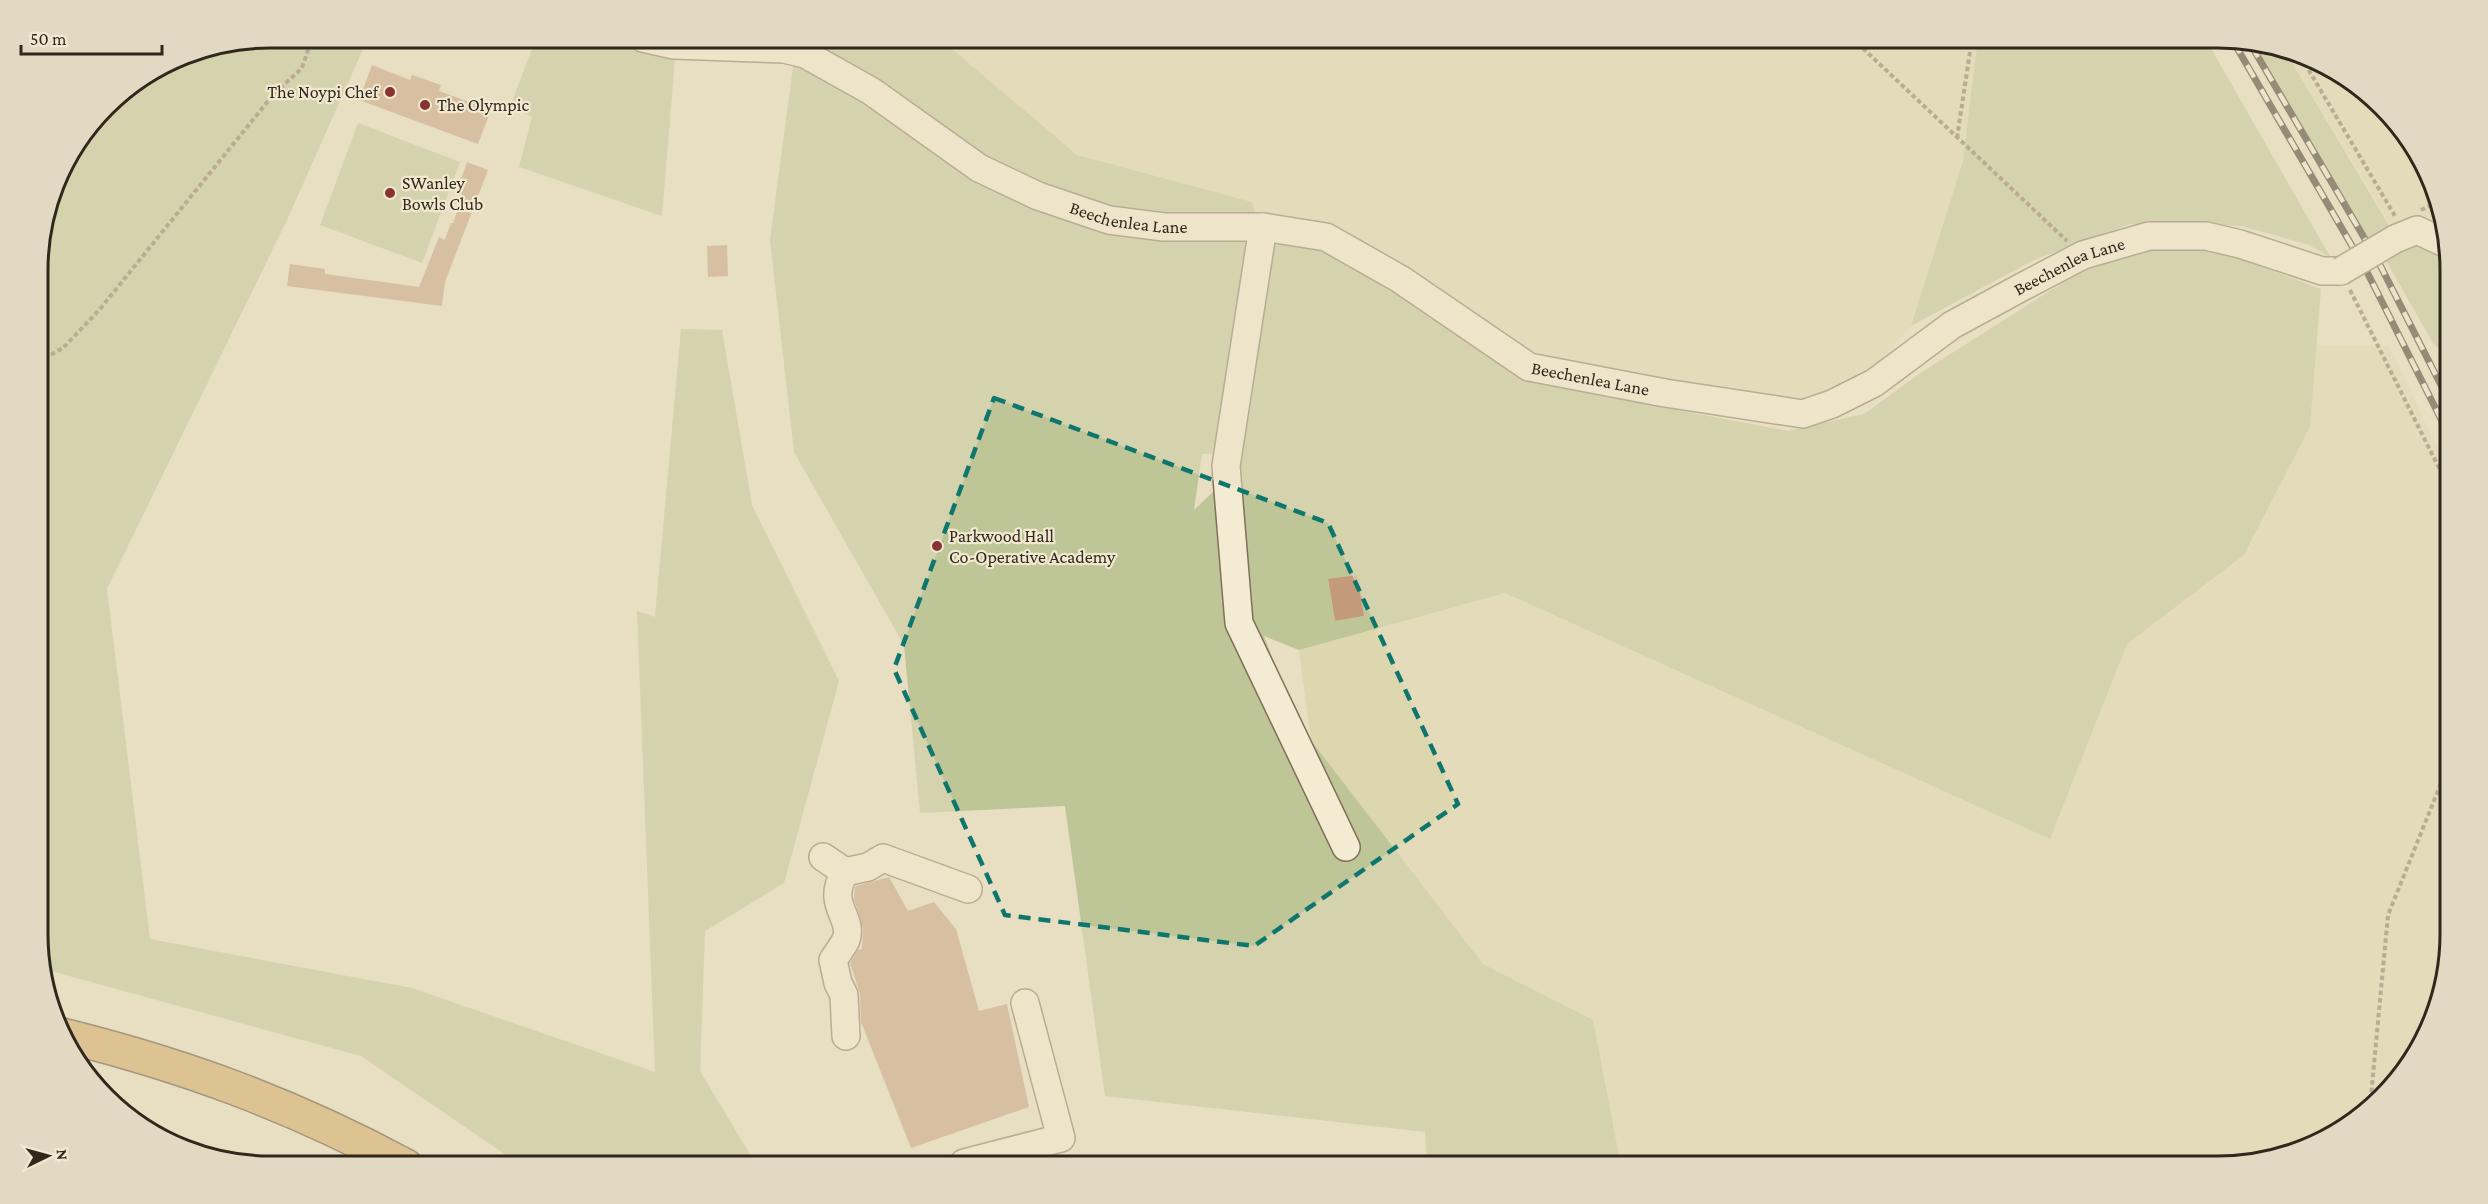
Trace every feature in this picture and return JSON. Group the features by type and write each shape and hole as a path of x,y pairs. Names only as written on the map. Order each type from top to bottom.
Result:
{"highway":[{"path":"74,1038 181,1067 245,1090 308,1116 386,1156"}],"street":[{"name":"Beechenlea Lane","path":"756,48 784,49 805,54 872,91 979,168 1038,196 1108,220 1164,227 1263,227 1326,237 1400,279 1529,367 1665,393 1803,414 1832,404 1874,382 1952,325 2083,255 2149,236 2206,236 2240,244 2322,271 2341,271"},
{"path":"1263,227 1226,466 1239,623 1346,847"},
{"path":"2341,271 2396,229 2417,230 2438,240"},
{"path":"846,1036 844,995 838,983 833,960 846,941 847,928 838,904 834,864 868,867 882,858 968,889"},
{"path":"991,1156 1061,1138 1025,1003"}],"path":[{"path":"48,356 63,348 100,309 273,95 302,68 309,48"},
{"path":"1862,48 2083,255"},
{"path":"1957,139 1971,48"},
{"path":"2306,66 2396,229"},
{"path":"2341,271 2440,470"},
{"path":"2371,1095 2388,915 2440,786"}],"highlighted area":[{"path":"994,398 1328,523 1458,804 1254,946 1005,915 894,669"}],"shaded area":[{"path":"951,48 1979,48 1963,161 1911,326 1859,383 1790,405 1534,356 1257,219 1252,202 1077,156"},
{"path":"2292,61 2342,85 2385,123 2403,146 2423,185 2437,230 2394,231"},
{"path":"2317,345 2389,346 2440,454 2440,949 2436,978 2428,1006 2403,1058 2365,1101 2342,1119 2290,1144 2262,1152 2233,1156 1619,1156 1593,1020 1483,964 1311,742 1299,650 1505,593 2050,839 2127,644 2245,555 2310,427"}],"green space":[{"path":"255,48 364,48 287,220 107,589 150,939 412,988 655,1072 637,611 655,617 681,329 722,330 752,505 839,681 784,883 705,931 700,1071 751,1156 507,1156 361,1056 51,971 48,949 48,255 52,226 65,185 85,146 123,103 146,85 185,65 226,52"},
{"path":"532,48 640,48 675,59 662,216 519,167 532,117 510,107"},
{"path":"783,48 951,48 1077,155 1252,202 1257,219 1154,219 1033,189"},
{"path":"1977,48 2211,48 2331,258 2309,245 2242,226 2130,224 2034,260 1911,326 1963,161"},
{"path":"2256,51 2291,60 2391,229 2368,243"},
{"path":"794,59 975,177 1111,227 1252,236 1222,454 1202,454 1194,510 1235,471 1268,235 1345,256 1534,383 1788,431 1864,414 1919,374 2081,271 2160,247 2220,251 2321,289 2310,427 2244,555 2127,644 2050,839 1505,593 1299,650 1264,636 1296,721 1483,964 1593,1020 1619,1156 1426,1156 1425,1132 1105,1096 1065,806 920,813 904,645 794,452 770,240","holes":["1357,575 1364,616 1335,621 1328,580"]},
{"name":"SWanley Bowls Club","path":"358,123 460,162 422,263 320,225"},
{"path":"2418,240 2440,256 2440,348 2434,345 2384,257"}],"building":[{"name":"The Olympic","path":"372,65 410,80 412,75 441,85 439,91 491,110 478,144 359,100"},
{"path":"467,162 488,170 445,282 442,306 287,286 290,264 325,269 325,274 419,287 439,237 445,240 451,223 453,223 463,195 456,193"},
{"path":"727,245 728,276 708,277 707,246"},
{"path":"1357,575 1364,616 1335,621 1328,579"},
{"path":"889,877 908,911 934,902 956,929 979,1011 1007,1004 1029,1107 911,1148 861,1022 860,994 850,963 858,950 862,949 863,929 854,899 855,888"}],"railway":[{"path":"2237,49 2366,270 2440,417"},
{"path":"2255,51 2379,263 2440,383"}],"place":[{"name":"The Noypi Chef","path":"390,92"},
{"name":"The Olympic","path":"425,105"},
{"name":"SWanley Bowls Club","path":"390,193"},
{"name":"Parkwood Hall Co-Operative Academy","path":"937,546"}]}
